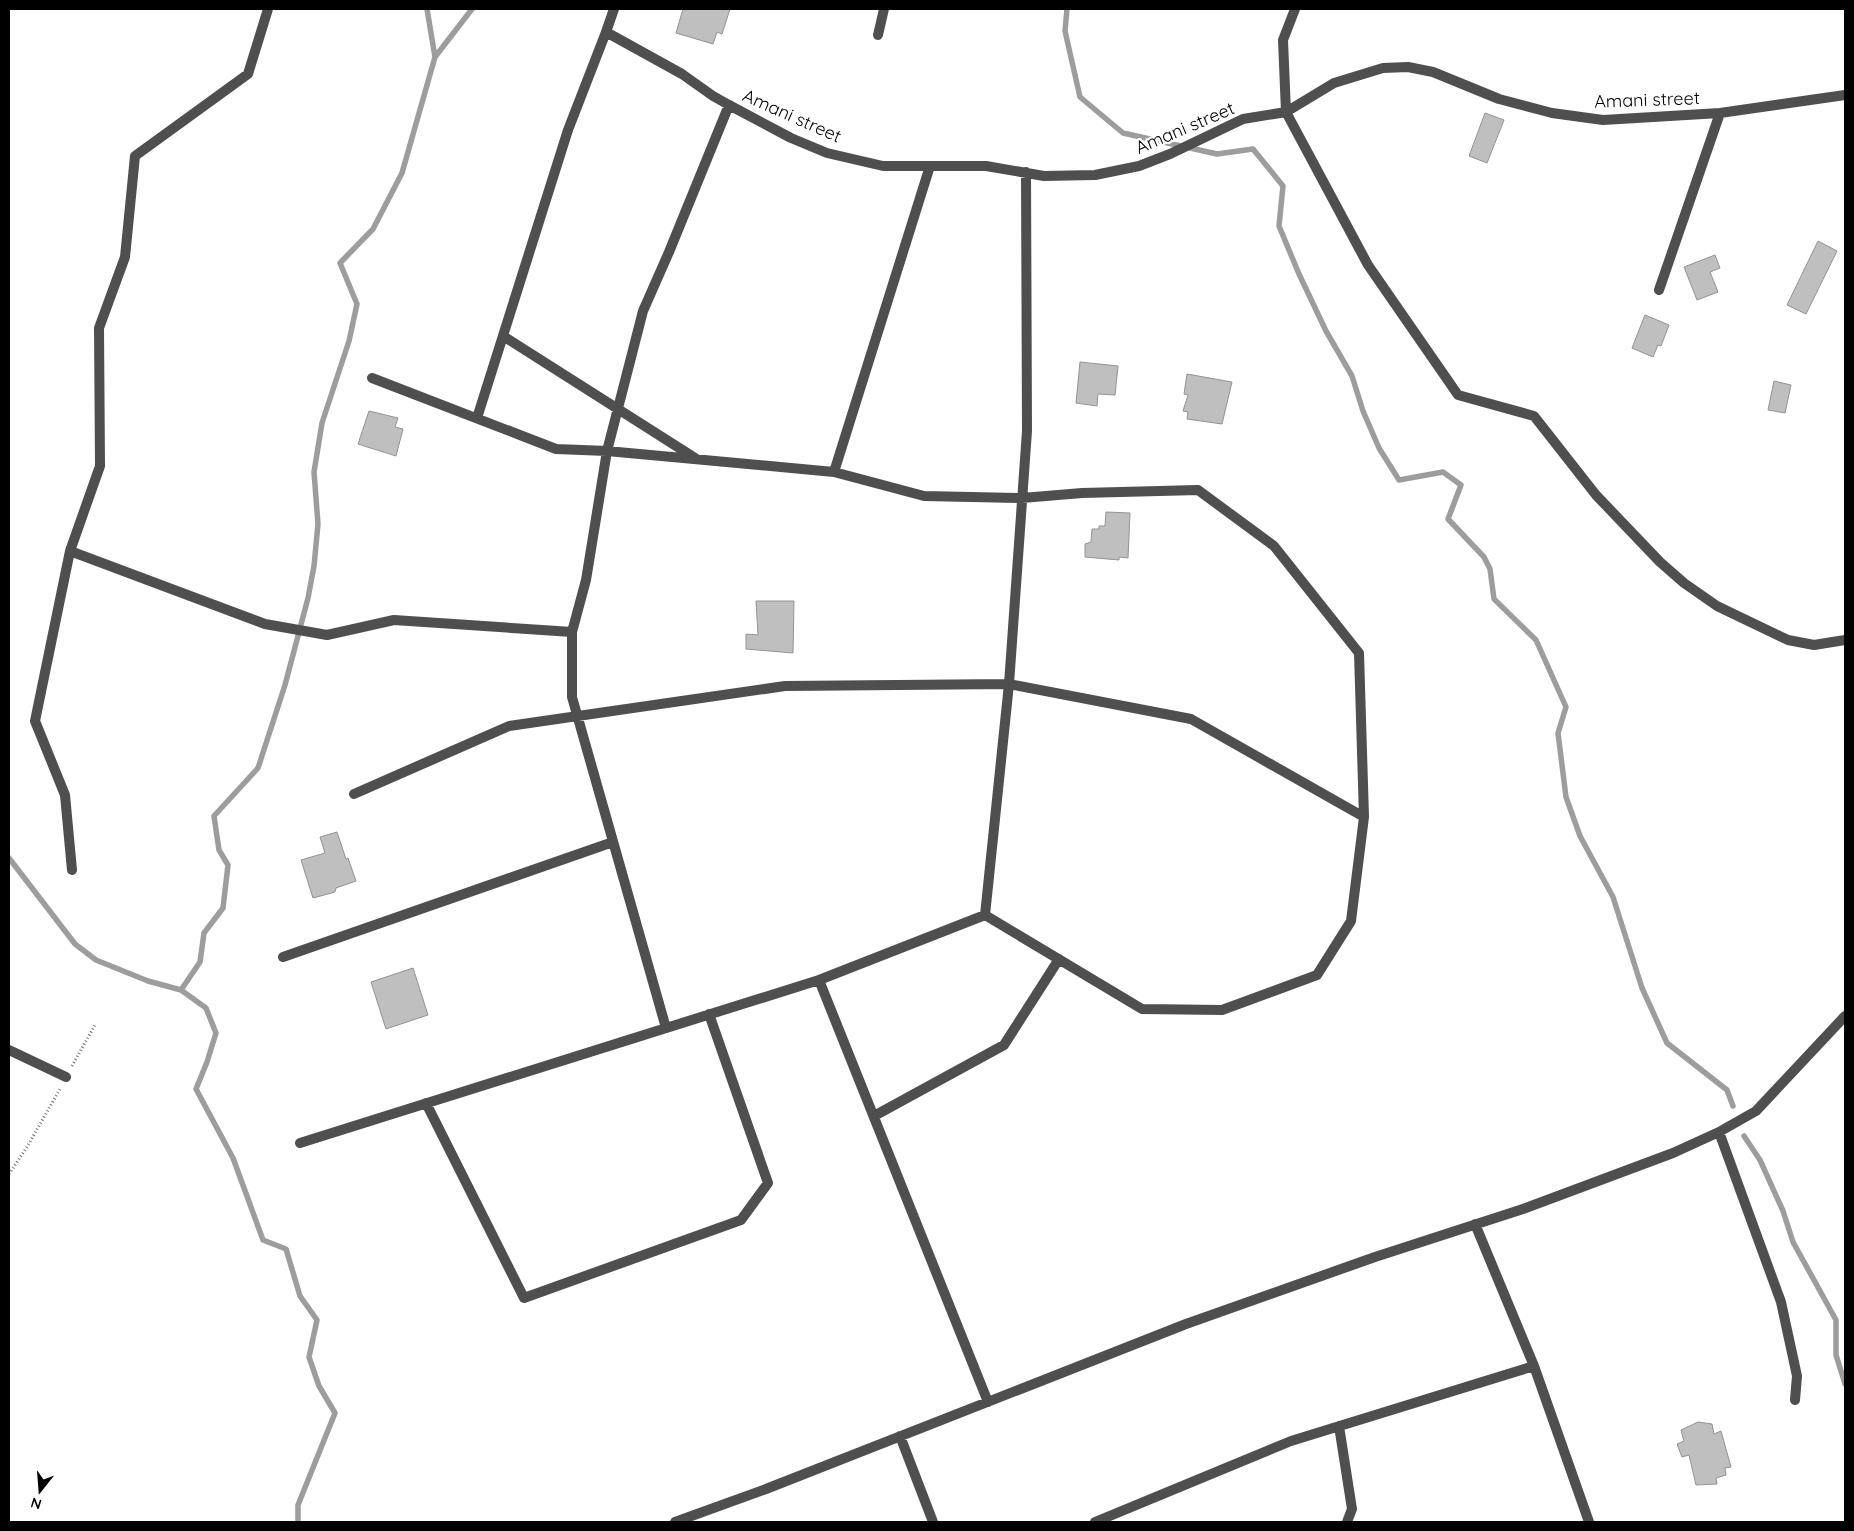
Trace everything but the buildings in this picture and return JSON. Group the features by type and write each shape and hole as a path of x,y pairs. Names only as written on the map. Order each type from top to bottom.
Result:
{"street":[{"path":"72,870 65,795 35,721 70,551 100,466 99,328 125,257 135,156 248,74 268,9"},
{"path":"477,418 568,130 614,9"},
{"path":"878,35 884,9"},
{"path":"1295,9 1283,40 1286,112 1368,265 1458,395 1534,416 1596,495 1660,562 1717,606 1788,640 1814,645 1845,640"},
{"name":"Amani street","path":"606,32 682,74 729,105 791,138 827,153 883,166 986,166 1044,176 1095,175 1140,166 1170,154 1243,119 1286,112 1334,82 1383,68 1408,66 1433,72 1499,99 1577,117 1603,120 1720,113 1845,95"},
{"path":"666,1028 572,696 572,632 586,580 607,451 643,311 670,252 729,105"},
{"path":"1659,290 1720,113"},
{"path":"834,472 930,166"},
{"path":"985,915 1009,684 1027,431 1026,172"},
{"path":"503,336 698,460"},
{"path":"372,378 556,449 607,451 834,472 924,496 1022,498 1082,493 1198,490 1274,546 1360,653 1364,816 1350,920 1317,976 1222,1010 1142,1009 985,915"},
{"path":"70,551 265,624 327,635 394,620 572,632"},
{"path":"354,794 509,726 786,686 1009,684 1191,719 1364,816"},
{"path":"283,957 614,842"},
{"path":"300,1143 820,980 985,915"},
{"path":"874,1116 1004,1045 1060,960"},
{"path":"820,980 988,1402"},
{"path":"426,1103 524,1298 740,1220 768,1184 709,1014"},
{"path":"675,1522 766,1489 1186,1324 1375,1257 1524,1209 1673,1153 1719,1132 1756,1111 1845,1016"},
{"path":"9,1050 66,1077"},
{"path":"1719,1132 1780,1302 1797,1376 1795,1400"},
{"path":"1475,1224 1534,1366 1589,1522"},
{"path":"1095,1522 1290,1441 1534,1366"},
{"path":"1339,1426 1355,1522"},
{"path":"900,1436 933,1522"},
{"path":"1347,1522 1352,1510"}],"path":[{"path":"9,1174 27,1147 95,1025"}],"waterway":[{"path":"181,990 200,962 204,933 223,908 228,865 219,850 214,816 258,768 285,685 308,598 314,566 318,524 314,472 322,423 349,341 357,304 340,263 373,229 402,173 435,57 427,9"},
{"path":"435,57 472,9"},
{"path":"1067,9 1065,31 1080,97 1123,133 1217,154 1253,149 1283,186 1279,226 1326,331 1352,376 1363,411 1379,448 1399,480 1443,472 1461,485 1448,519 1484,557 1490,569 1494,599 1536,640 1566,707 1558,733 1566,797 1580,836 1613,897 1642,988 1667,1043 1727,1090 1733,1106"},
{"path":"9,858 75,944 96,960 148,981 181,990 206,1008 216,1033 196,1089 233,1158 263,1240 286,1249 300,1296 317,1320 309,1357 319,1386 335,1413 298,1505 298,1522"},
{"path":"1744,1136 1760,1160 1783,1211 1793,1242 1836,1320 1836,1355 1845,1384"}]}
